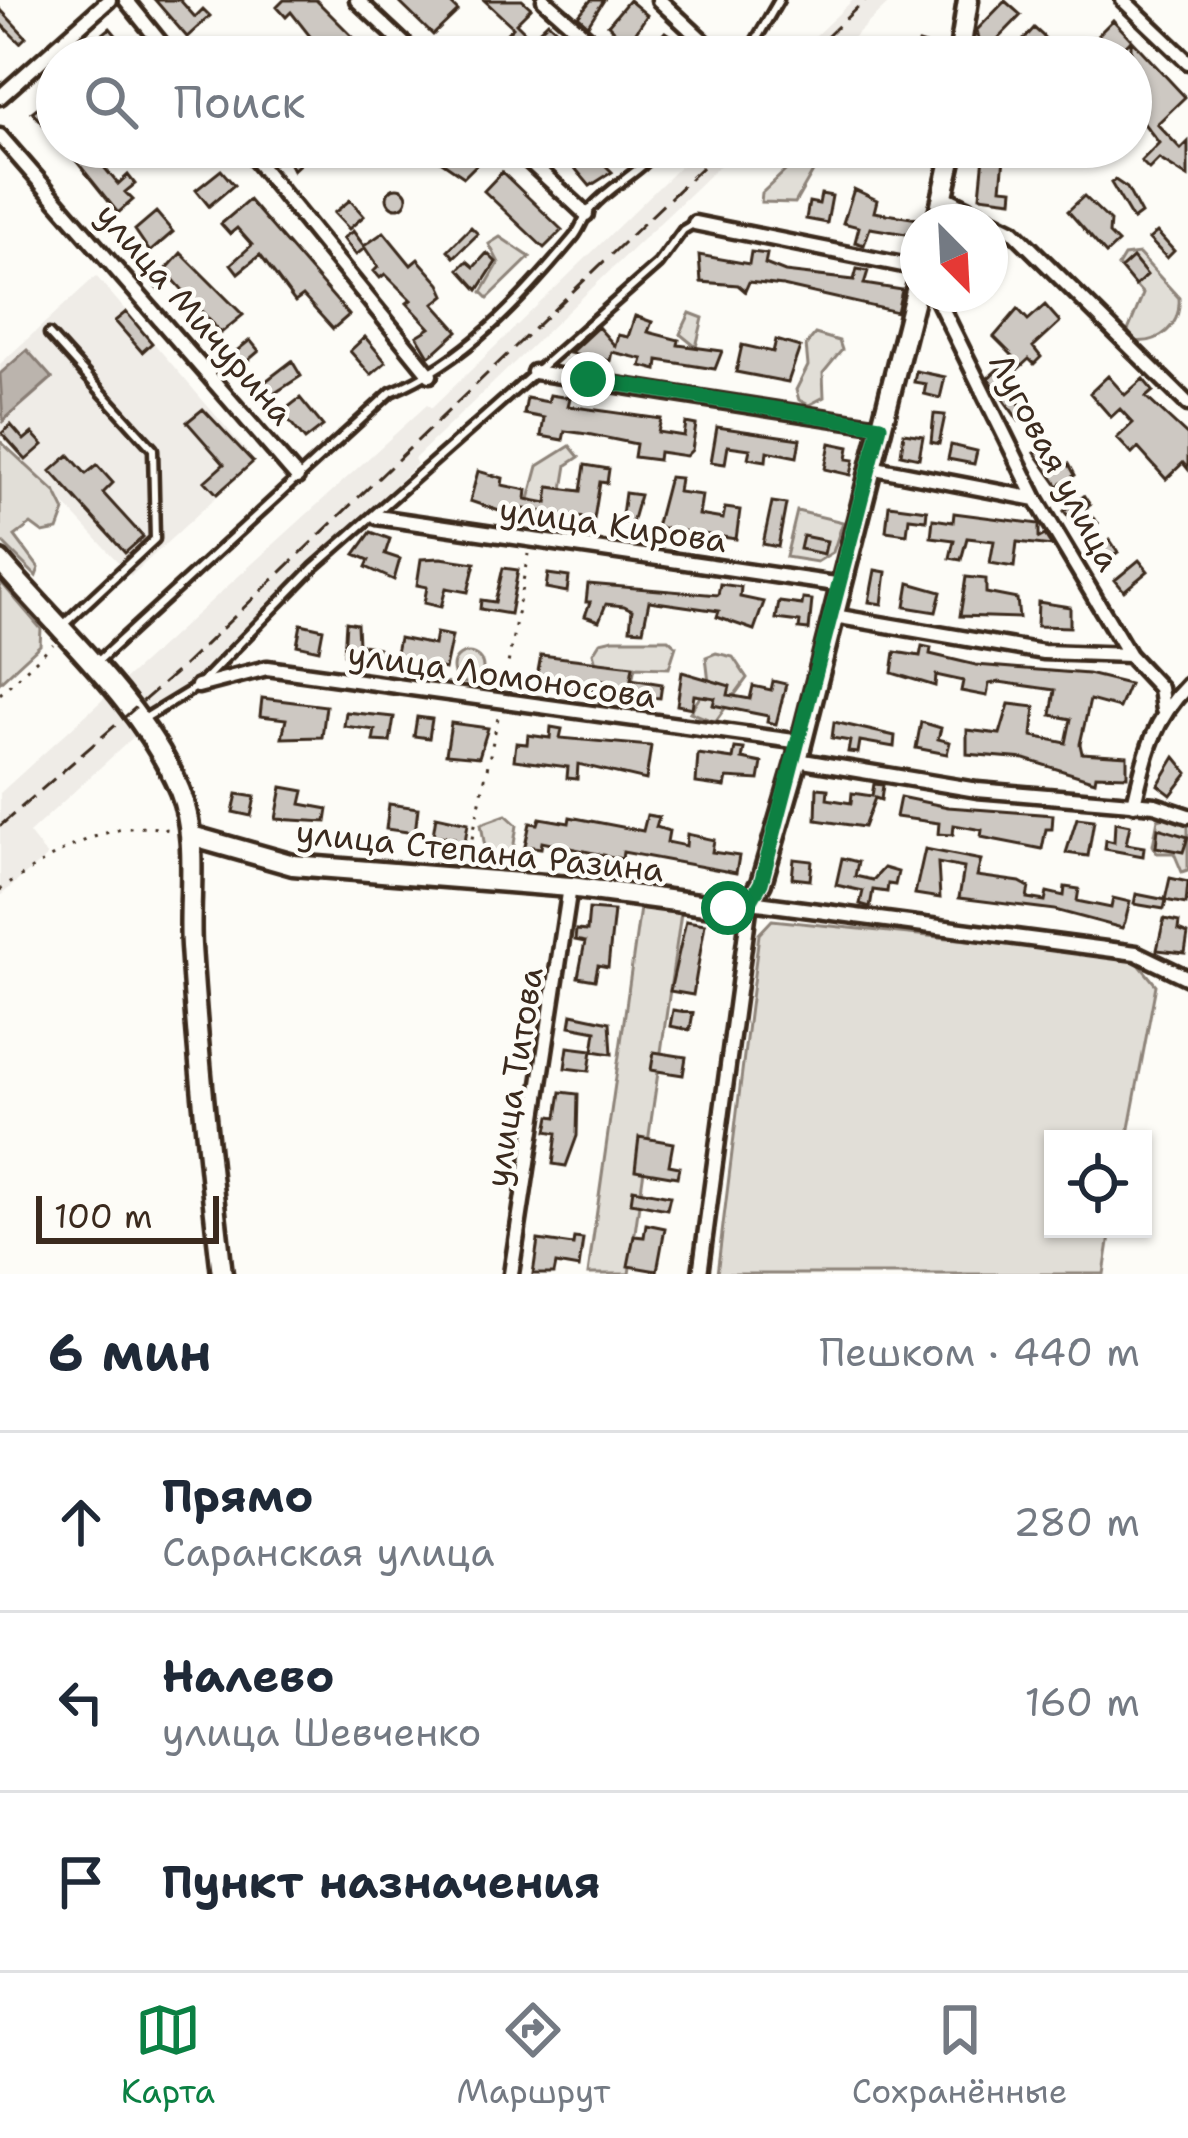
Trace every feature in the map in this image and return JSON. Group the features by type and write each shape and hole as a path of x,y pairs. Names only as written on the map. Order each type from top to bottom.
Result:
{"street":[{"path":"69,36 109,0"},
{"path":"126,0 155,36"},
{"path":"357,0 396,36"},
{"path":"544,0 585,36"},
{"path":"659,0 698,36"},
{"path":"961,36 968,0"},
{"path":"1123,0 1188,62"},
{"path":"0,97 36,65"},
{"name":"улица Мичурина","path":"0,136 297,477"},
{"path":"262,168 430,375"},
{"path":"537,168 586,214"},
{"path":"943,204 950,168"},
{"path":"945,196 1013,231 1188,404"},
{"path":"694,223 900,264"},
{"path":"700,1274 750,902 761,883 799,751 910,312"},
{"name":"Луговая улица","path":"944,312 1036,499 1129,655"},
{"path":"534,372 880,426"},
{"path":"870,467 1036,499"},
{"name":"улица Кирова","path":"377,517 842,585"},
{"path":"0,561 139,722 182,795 191,836 188,907 200,1078 222,1274"},
{"path":"834,616 1043,652 1129,655 1160,688 1162,710"},
{"name":"улица Ломоносова","path":"198,686 267,668 799,751 977,790 1134,804 1188,816"},
{"path":"1134,804 1149,737 1162,710 1188,685"},
{"name":"улица Степана Разина","path":"191,836 293,865 570,887 728,908 750,902 1136,953 1183,975"},
{"name":"улица Титова","path":"511,1274 570,887"},
{"path":"1183,975 1188,959"}],"lane":[{"path":"758,36 779,0"},
{"path":"93,667 391,392 430,375 521,296 577,233 586,214 644,168"},
{"path":"139,722 198,686 314,568 377,517 658,263 682,230 694,223"},
{"path":"50,334 153,449 155,539 61,632"}],"path":[{"path":"0,694 61,632"},
{"path":"0,890 81,841 150,824 191,836"}],"shaded area":[{"path":"853,0 892,0 855,36 815,36"},
{"path":"678,168 717,168 414,459 417,464 190,685 29,833 47,856 0,896 0,793 427,405 432,408"},
{"path":"788,168 815,168 795,203 761,202 762,193"},
{"path":"500,237 530,257 488,298 482,292 499,263 489,244"},
{"path":"1139,254 1179,298 1179,308 1167,331 1152,340 1133,341 1128,331 1143,294 1118,266 1124,256"},
{"path":"96,276 255,461 131,576 0,435 0,364"},
{"path":"690,313 703,318 696,347 680,334"},
{"path":"815,334 839,341 842,350 823,373 824,397 809,405 799,400 796,390 808,366 806,345"},
{"path":"27,350 52,378 3,421 0,374"},
{"path":"0,441 56,493 65,511 58,530 43,533 31,524 15,536 39,568 36,576 0,540"},
{"path":"570,446 579,457 567,465 558,519 547,525 532,519 526,510 538,466"},
{"path":"797,511 843,522 833,552 817,562 786,557"},
{"path":"0,581 41,629 40,645 0,682"},
{"path":"668,639 676,646 669,668 635,667 628,699 602,706 594,696 598,670 593,653 600,642"},
{"path":"468,653 479,657 483,668 479,679 468,683 457,679 453,668 457,657"},
{"path":"716,653 733,657 747,678 715,722 690,712 709,683 706,657"},
{"path":"506,815 517,825 511,863 489,871 481,824"},
{"path":"1169,816 1188,822 1188,870 1182,872 1174,853 1157,853 1153,845 1158,819"},
{"path":"640,908 681,913 629,1274 588,1274"},
{"path":"772,920 1133,957 1156,985 1129,1130 1044,1130 1044,1238 1110,1238 1104,1274 717,1274 759,934"}],"building":[{"path":"155,0 180,0 195,17 203,9 210,16 186,36"},
{"path":"284,0 316,0 352,36 310,36 291,12 286,17 277,7"},
{"path":"397,0 447,0 458,11 433,35"},
{"path":"484,0 522,0 531,8 516,23 524,31 519,36 504,36 513,27"},
{"path":"591,0 604,0 588,25 578,16"},
{"path":"629,0 647,15 633,36 620,36 608,25"},
{"path":"1005,1 1021,15 1001,36 978,36 977,30"},
{"path":"0,9 26,37 20,43 0,23"},
{"path":"1113,20 1128,36 1099,36"},
{"path":"548,22 563,36 533,36"},
{"path":"1152,62 1185,97 1157,124 1181,149 1188,142 1188,177 1159,159 1152,166 1152,150 1159,143 1152,134"},
{"path":"82,168 105,168 118,184 128,175 135,184 125,192 133,200 118,213"},
{"path":"451,168 473,168 464,177"},
{"path":"575,168 612,172 590,186"},
{"path":"983,168 1003,168 1001,188 1013,189 1012,200 980,196"},
{"path":"221,170 234,185 209,206 196,190"},
{"path":"502,172 562,230 544,248 484,191"},
{"path":"1115,180 1127,188 1141,214 1133,220 1111,183"},
{"path":"397,188 407,198 397,208 387,198"},
{"path":"854,189 877,200 874,212 900,216 900,233 870,228 864,245 855,242 859,227 843,223"},
{"path":"821,194 832,196 827,223 806,219 809,202 819,204"},
{"path":"1084,196 1110,221 1109,234 1118,243 1106,254 1068,211"},
{"path":"249,200 349,315 333,329 303,296 295,302 260,255 238,273 231,264 252,245 237,228 230,234 221,224"},
{"path":"350,200 364,216 349,229 334,213"},
{"path":"156,212 173,232 150,252 135,230"},
{"path":"471,227 478,234 454,257 448,250"},
{"path":"353,231 364,246 384,232 411,265 418,259 440,284 445,295 434,304 458,331 429,356 417,336 430,328 407,303 411,300 385,274 380,278 374,271 378,267 365,248 356,255 343,238"},
{"path":"1157,232 1174,251 1167,258 1149,239"},
{"path":"751,252 767,254 765,264 785,272 854,280 857,269 868,271 864,284 900,290 897,312 783,286 749,282 745,291 738,285 701,282 699,255 749,264"},
{"path":"181,253 243,315 221,333 173,279 159,291 153,284"},
{"path":"487,253 496,262 478,290 459,269 467,261 474,267"},
{"path":"1133,258 1147,275 1135,286 1121,269"},
{"path":"1045,305 1060,322 1033,347 1041,357 1034,364 1029,359 1006,380 1027,417 1019,421 988,378 1013,356 994,337 1018,309 1028,320"},
{"path":"126,312 152,343 142,352 115,321"},
{"path":"635,316 652,322 648,332 679,340 678,345 722,351 715,369 658,360 657,370 641,366 643,359 612,352 610,361 570,353 598,327 615,346 618,335 628,337"},
{"path":"365,337 386,362 371,375 350,351"},
{"path":"250,340 259,351 244,364 234,353"},
{"path":"776,340 800,347 788,382 736,372 742,345 773,352"},
{"path":"292,361 301,376 272,395 262,384"},
{"path":"916,371 945,377 940,398 924,394 926,384 914,382"},
{"path":"1108,376 1125,395 1143,379 1153,391 1146,397 1188,436 1188,469 1183,463 1166,479 1138,448 1132,454 1117,438 1133,423 1120,409 1111,417 1090,393"},
{"path":"550,395 570,398 568,406 661,419 658,432 684,436 686,423 696,425 692,450 686,456 659,452 658,460 634,457 636,444 565,431 563,440 541,436 544,418 524,414 527,398 548,402"},
{"path":"300,398 323,426 305,440 282,412"},
{"path":"203,409 253,462 217,494 205,481 224,464 187,422"},
{"path":"934,414 945,415 939,444 931,442"},
{"path":"11,425 24,440 32,433 43,445 26,460 2,433"},
{"path":"717,427 800,439 797,457 767,451 766,461 748,458 750,449 728,446 725,464 711,462"},
{"path":"904,433 923,436 919,458 901,454"},
{"path":"830,443 849,447 847,459 854,460 851,475 825,469"},
{"path":"951,445 977,451 974,464 948,459"},
{"path":"1048,446 1060,470 1069,464 1075,475 1058,486 1035,453"},
{"path":"69,455 86,474 97,465 113,483 103,493 143,537 125,553 51,471"},
{"path":"585,465 609,469 607,483 600,482 594,519 506,507 505,513 470,501 478,471 503,478 502,485 527,490 526,499 547,503 549,487 581,491"},
{"path":"669,477 680,478 678,492 702,495 699,515 723,519 725,508 740,510 736,539 656,527"},
{"path":"625,493 640,495 632,523 621,522"},
{"path":"1084,496 1090,505 1084,509 1098,523 1084,536 1064,511"},
{"path":"772,502 786,504 778,547 763,544"},
{"path":"889,505 927,510 926,520 909,518 907,534 886,531"},
{"path":"954,513 1039,524 1039,538 1045,535 1052,546 1017,542 1014,567 990,563 994,541 967,538 961,560 950,558 954,540 931,537 933,519 953,522"},
{"path":"371,532 390,539 385,554 400,559 394,580 366,567 369,560 355,554"},
{"path":"803,536 827,541 824,554 800,549"},
{"path":"1110,540 1118,552 1102,563 1094,551"},
{"path":"421,559 475,563 468,592 446,588 441,607 424,603 427,587 417,585"},
{"path":"1139,560 1148,571 1124,591 1115,580"},
{"path":"503,568 518,570 510,614 480,609 481,600 495,602"},
{"path":"875,570 886,572 882,604 869,602"},
{"path":"548,574 569,577 567,592 546,588"},
{"path":"966,577 986,579 986,593 1017,599 1019,618 960,616"},
{"path":"909,583 941,592 936,612 905,607"},
{"path":"588,584 718,595 720,584 741,587 740,597 764,602 754,630 717,617 719,611 649,601 643,630 630,629 632,610 624,606 606,604 599,621 585,616 590,602 586,602"},
{"path":"803,599 812,600 809,630 799,629 800,622 776,619 779,602 802,605"},
{"path":"1038,602 1070,607 1070,627 1037,626"},
{"path":"346,622 357,624 358,644 378,648 375,660 344,654"},
{"path":"301,624 323,629 319,650 297,645"},
{"path":"436,633 452,636 445,669 416,663 414,671 394,663 399,638 434,645"},
{"path":"922,646 931,648 930,654 976,665 1088,674 1129,684 1119,708 1090,700 1080,744 1082,753 1127,756 1127,776 1096,775 1095,781 1025,759 967,754 967,730 1000,734 1009,704 1035,707 1032,736 1066,743 1071,719 1051,715 1055,690 999,682 989,684 987,696 961,691 963,681 936,675 935,686 892,673 895,652 920,656"},
{"path":"541,655 633,666 631,679 662,684 660,698 611,694 613,681 594,679 592,691 536,682"},
{"path":"682,672 730,686 728,695 750,699 753,686 771,690 773,681 786,684 776,724 767,722 768,716 713,705 715,698 694,695 692,708 677,705"},
{"path":"262,698 326,706 322,737 282,738 286,719 260,716"},
{"path":"346,712 394,717 390,742 373,741 375,730 344,726"},
{"path":"417,717 432,719 429,738 414,736"},
{"path":"834,722 895,736 894,747 860,741 858,753 848,752 850,741 832,738"},
{"path":"921,722 941,728 938,739 950,742 947,754 916,748"},
{"path":"451,723 488,728 479,757 446,754"},
{"path":"551,727 562,729 560,738 651,746 646,780 578,764 577,779 567,778 568,767 514,760 516,743 527,744 528,735 550,738"},
{"path":"735,748 744,749 742,759 762,763 759,780 727,778 725,787 696,783 698,754 733,759"},
{"path":"1175,757 1188,773 1171,795 1158,785"},
{"path":"874,784 883,785 881,800 875,798 864,827 816,820 817,788 828,789 827,799 851,803 852,793 872,796"},
{"path":"282,787 304,791 301,804 328,809 326,822 276,819"},
{"path":"237,794 255,797 251,816 233,812"},
{"path":"900,797 948,807 1053,815 1052,829 1046,829 1042,849 981,837 982,830 954,825 953,835 938,834 939,823 896,817"},
{"path":"389,804 418,808 415,833 386,829"},
{"path":"647,815 659,817 656,827 669,831 667,842 686,846 687,834 714,840 712,852 739,856 736,873 623,852 622,859 542,842 541,848 525,846 530,823 538,824 540,818 569,823 570,817 643,831"},
{"path":"436,816 468,823 462,860 451,859 454,838 433,835"},
{"path":"1077,818 1094,820 1088,856 1066,853"},
{"path":"1115,822 1130,825 1126,844 1144,847 1143,856 1105,849 1106,840 1114,842"},
{"path":"1158,828 1188,837 1183,852 1156,847"},
{"path":"925,849 981,860 977,876 1020,882 1029,887 1027,898 1045,901 1047,892 1064,896 1065,887 1079,889 1077,901 1111,908 1113,898 1130,902 1125,922 1122,928 1055,910 959,898 964,868 938,863 940,898 915,894"},
{"path":"842,858 858,862 855,876 873,880 884,868 898,872 895,885 888,884 887,892 873,890 870,907 860,904 863,891 836,885"},
{"path":"794,859 812,861 810,880 792,878"},
{"path":"1170,878 1188,882 1186,904 1165,900"},
{"path":"1136,894 1166,900 1164,909 1134,904"},
{"path":"589,909 614,911 608,967 598,965 595,980 578,977 585,942 575,940 576,930 587,931"},
{"path":"1164,919 1179,922 1178,930 1188,934 1185,953 1157,950"},
{"path":"686,921 705,924 693,995 670,991"},
{"path":"673,1010 693,1013 690,1030 670,1026"},
{"path":"572,1014 610,1022 612,1054 593,1051 596,1031 570,1026"},
{"path":"568,1047 592,1050 589,1071 565,1068"},
{"path":"654,1052 686,1057 683,1075 651,1070"},
{"path":"561,1092 578,1094 577,1136 566,1166 553,1164 557,1133 547,1131 550,1116 557,1117"},
{"path":"639,1137 673,1143 669,1165 679,1167 677,1177 635,1170"},
{"path":"633,1189 670,1196 667,1209 631,1202"},
{"path":"646,1224 665,1228 657,1271 628,1266 634,1236 644,1237"},
{"path":"574,1238 583,1239 579,1268 556,1264 554,1274 533,1274 538,1240 573,1245"}],"railway":[{"path":"828,36 865,0"},
{"path":"0,826 181,668 701,168"}],"route":[{"path":"588,379 880,426 797,760 761,883 750,902 728,908"}]}
